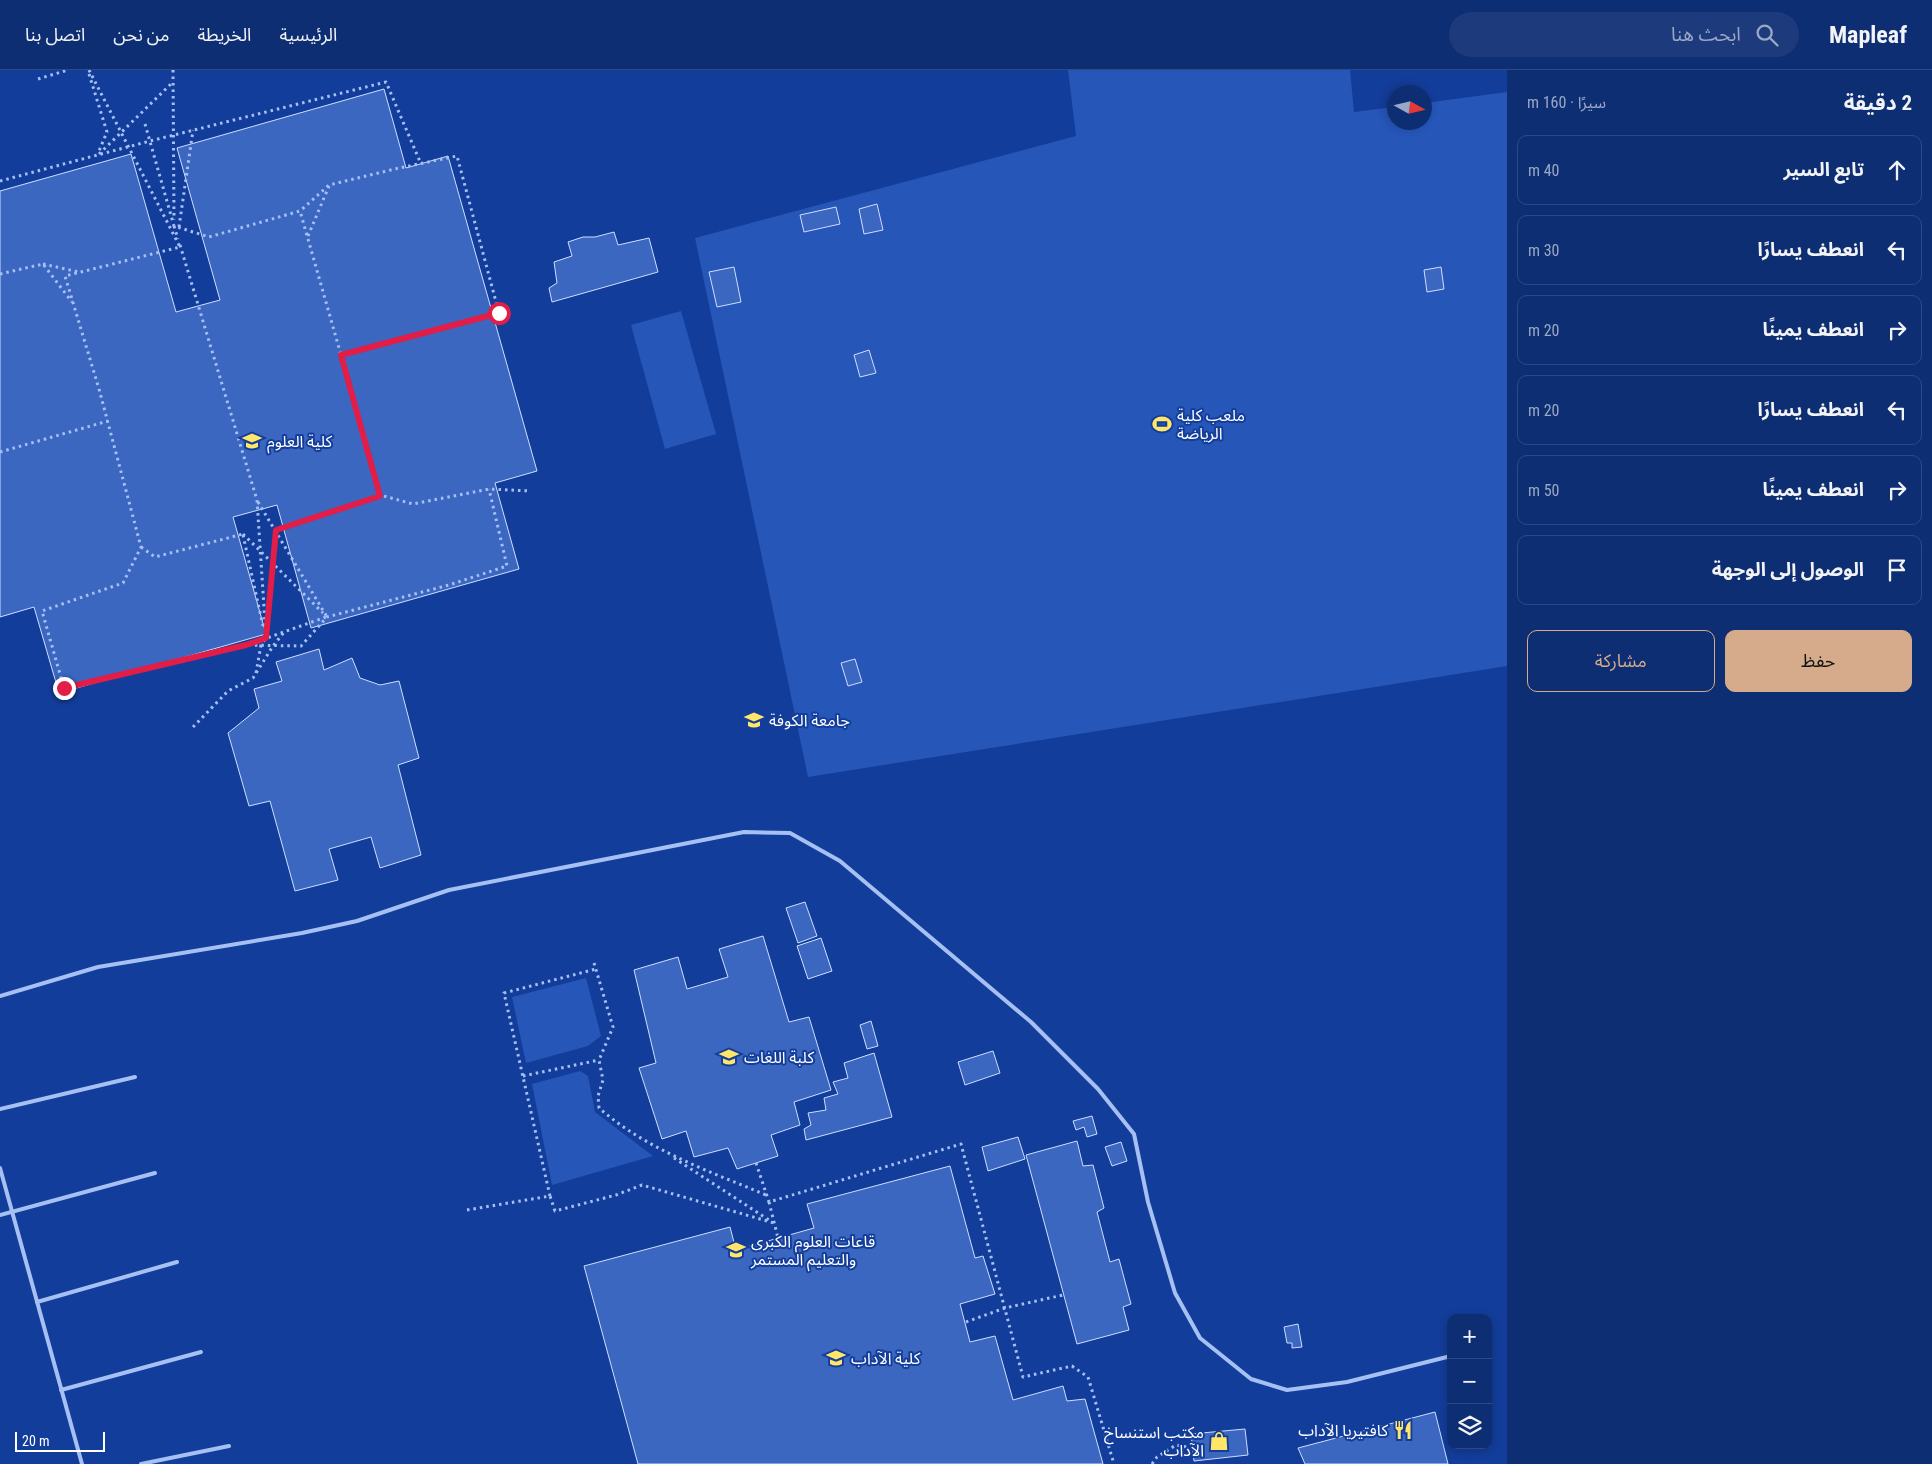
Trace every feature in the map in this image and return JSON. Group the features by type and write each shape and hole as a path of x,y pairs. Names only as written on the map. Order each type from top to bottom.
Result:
{"lane":[{"path":"0,996 98,967 302,933 357,921 449,890 744,832 790,833 840,861 1031,1022 1098,1089 1134,1134 1148,1202 1175,1292 1200,1338 1251,1379 1287,1390 1347,1382 1447,1357"},
{"path":"0,1109 135,1077"},
{"path":"0,1168 82,1464"},
{"path":"0,1215 155,1173"},
{"path":"37,1302 177,1262"},
{"path":"61,1390 201,1352"},
{"path":"141,1464 229,1446"}],"path":[{"path":"38,79 68,70"},
{"path":"88,70 180,247"},
{"path":"88,70 106,132 98,154"},
{"path":"173,70 174,226"},
{"path":"98,154 173,82"},
{"path":"0,181 128,146 386,82 421,164"},
{"path":"145,124 180,247 257,500 266,638"},
{"path":"178,227 193,130"},
{"path":"174,226 209,238 300,210 329,186 457,156 499,313 341,355"},
{"path":"308,237 329,186"},
{"path":"300,210 380,496"},
{"path":"180,247 65,276 108,421 140,547 123,582 42,611 64,688 246,645 327,617 449,585 507,566 489,489"},
{"path":"0,274 43,264 80,273"},
{"path":"43,264 73,303"},
{"path":"0,452 108,421"},
{"path":"276,530 380,496 413,504 489,489 530,491"},
{"path":"257,500 327,617"},
{"path":"256,673 261,645 266,638 276,530"},
{"path":"140,547 155,557 243,534"},
{"path":"243,534 327,617"},
{"path":"243,534 266,638"},
{"path":"246,645 301,646 327,617"},
{"path":"193,727 228,691 253,678 273,646 285,632"},
{"path":"594,963 613,1027 599,1060 603,1080 598,1096 599,1108 629,1131 667,1153 774,1223"},
{"path":"596,968 504,993 555,1211 616,1195 642,1185 774,1223"},
{"path":"523,1076 599,1060"},
{"path":"769,1202 961,1144 1023,1377 1072,1366 1088,1377 1114,1464"},
{"path":"667,1153 766,1195"},
{"path":"756,1163 778,1238"},
{"path":"467,1210 550,1196"},
{"path":"966,1322 1005,1308 1063,1295"},
{"path":"1152,1464 1157,1457 1176,1444 1192,1448"}],"shaded area":[{"path":"1068,70 1350,70 1354,112 1387,108 1387,130 1432,130 1432,102 1507,92 1507,666 808,777 695,238 1076,136"},
{"path":"681,311 716,434 665,449 631,325"},
{"path":"586,978 601,1036 588,1046 526,1063 512,997"},
{"path":"580,1071 588,1076 595,1112 653,1156 552,1185 532,1084"}],"building":[{"name":"كلية العلوم","path":"384,89 406,168 448,156 537,471 495,483 519,569 311,628 277,505 233,517 266,634 59,693 34,607 0,617 0,191 131,154 176,312 220,300 177,148"},
{"path":"877,204 883,230 864,234 859,209"},
{"path":"836,207 840,224 804,232 800,215"},
{"path":"614,232 618,245 649,238 658,272 552,302 549,288 557,283 554,262 572,256 568,242 583,237 595,237"},
{"path":"734,267 741,302 717,307 709,272"},
{"path":"1441,267 1444,289 1427,292 1424,270"},
{"path":"869,350 876,373 860,377 854,355"},
{"path":"319,649 324,670 352,658 360,678 380,685 399,681 419,758 398,765 421,855 380,868 371,837 329,849 338,880 295,891 270,801 249,806 228,733 259,708 254,689 282,681 276,662"},
{"path":"855,659 862,682 848,686 841,663"},
{"path":"805,902 817,936 798,943 786,908"},
{"path":"763,936 789,1022 809,1017 831,1090 794,1102 800,1125 771,1135 778,1156 737,1169 728,1148 694,1157 686,1131 662,1139 639,1068 656,1063 634,970 678,957 687,989 728,977 719,949"},
{"path":"821,938 832,971 808,979 797,946"},
{"path":"871,1021 878,1046 867,1049 860,1025"},
{"path":"993,1051 1000,1073 965,1085 958,1062"},
{"path":"874,1053 892,1117 806,1140 804,1129 811,1125 808,1113 826,1110 824,1098 838,1094 833,1082 848,1078 844,1063"},
{"path":"1092,1116 1097,1134 1087,1137 1084,1127 1076,1130 1073,1121"},
{"path":"1018,1137 1025,1159 988,1171 982,1147"},
{"path":"1077,1141 1083,1166 1093,1165 1104,1208 1097,1212 1110,1262 1119,1259 1131,1304 1123,1307 1129,1330 1077,1344 1026,1155"},
{"path":"1121,1142 1127,1161 1112,1166 1105,1147"},
{"name":"كلية الآداب","path":"950,1166 975,1258 983,1256 995,1294 960,1304 970,1342 995,1336 1013,1400 1063,1386 1067,1401 1085,1399 1103,1464 638,1464 584,1266 730,1227 736,1250 814,1228 807,1204"},
{"path":"1298,1324 1302,1347 1292,1348 1292,1343 1287,1343 1284,1327"},
{"name":"كافتيريا الآداب","path":"1435,1412 1448,1464 1305,1464 1298,1448"},
{"name":"مكتب استنساخ الآداب","path":"1245,1429 1248,1455 1194,1461 1191,1434"}],"place":[{"name":"ملعب كلية الرياضة","path":"1162,424"},
{"name":"كلية العلوم","path":"252,441"},
{"name":"جامعة الكوفة","path":"754,720"},
{"name":"كلبة اللغات","path":"729,1057"},
{"name":"قاعات العلوم الكبرى والتعليم المستمر","path":"736,1250"},
{"name":"كلية الآداب","path":"836,1358"},
{"name":"كافتيريا الآداب","path":"1403,1430"},
{"name":"مكتب استنساخ الآداب","path":"1219,1441"}],"route":[{"path":"64,688 246,645 266,638 276,530 380,496 341,355 499,313"}]}
